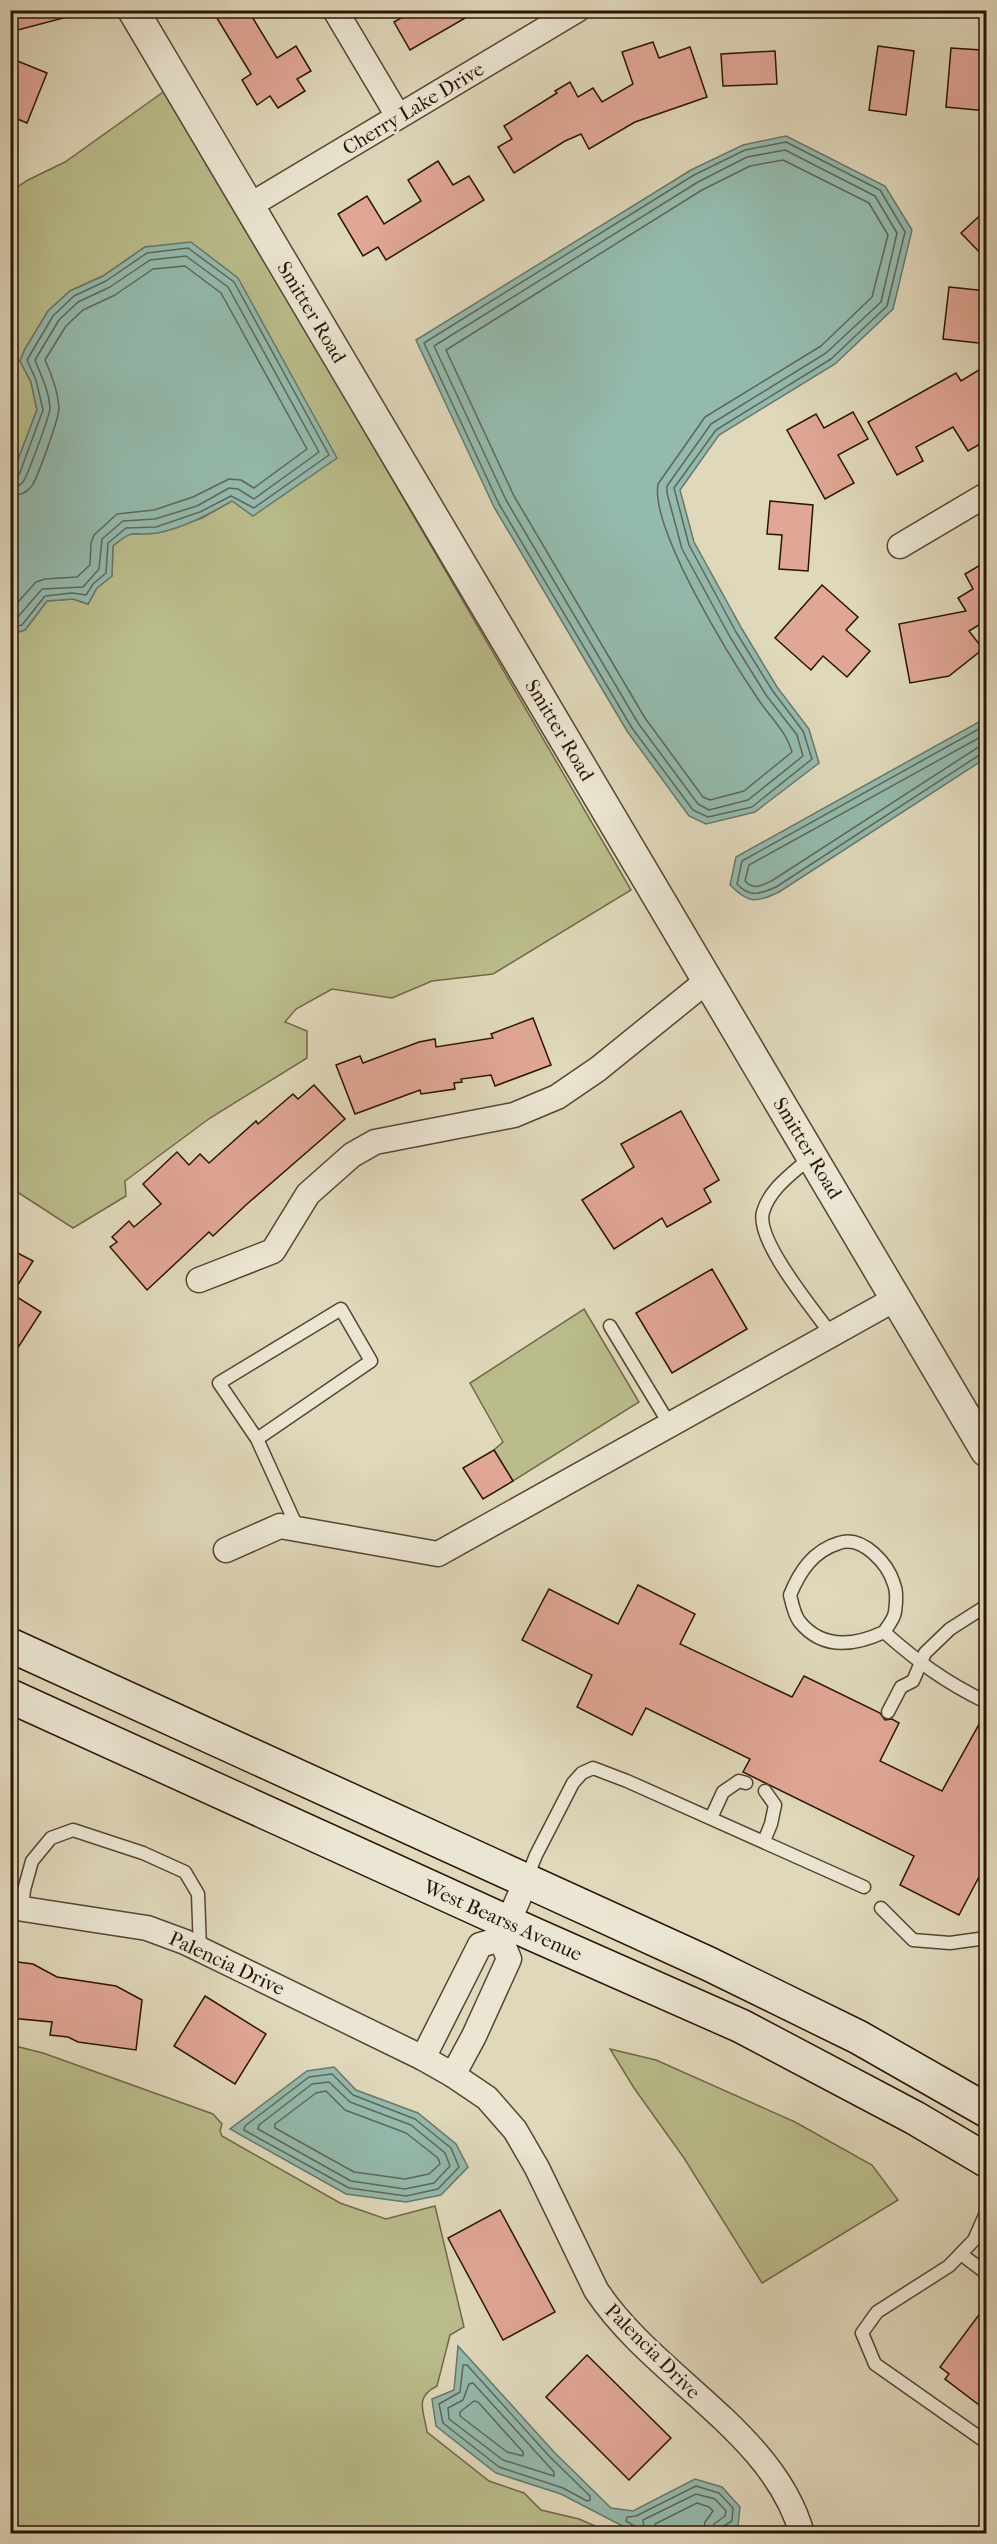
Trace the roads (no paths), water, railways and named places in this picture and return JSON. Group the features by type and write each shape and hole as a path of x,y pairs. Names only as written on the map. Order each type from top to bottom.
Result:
{"main road":[{"path":"10,1645 791,2003 867,2042 987,2110"},
{"name":"West Bearss Avenue","path":"10,1696 505,1931 741,2026 856,2086 987,2160"}],"street":[{"name":"Smitter Road","path":"133,10 987,1451"},
{"path":"335,10 398,116"},
{"name":"Cherry Lake Drive","path":"249,206 578,10"},
{"path":"900,546 987,495"},
{"path":"199,1280 273,1251 308,1194 352,1155 375,1142 514,1115 557,1097 598,1070 708,980"},
{"path":"226,1550 280,1526 438,1554 897,1298"},
{"path":"453,2074 474,2036 509,1959 505,1931 526,1881"},
{"name":"Palencia Drive","path":"20,1908 147,1928 200,1949 423,2058 453,2074 487,2098 515,2130 537,2168 606,2306 639,2343 750,2445 773,2472 793,2506 802,2534"},
{"path":"423,2058 480,1945 505,1931"}],"lane":[{"path":"813,1155 775,1188 763,1212 762,1225 769,1246 831,1335"},
{"path":"257,1439 371,1361 340,1309 219,1383 257,1439 298,1529"},
{"path":"610,1326 670,1425"},
{"path":"842,1542 864,1546 882,1561 895,1585 895,1614 884,1632 864,1641 840,1645 815,1637 798,1620 790,1595 800,1572 820,1551 842,1542"},
{"path":"888,1712 901,1687 913,1681 925,1653 950,1629 987,1606"},
{"path":"884,1632 920,1664 951,1685 987,1702"},
{"path":"526,1881 536,1855 573,1783 582,1773 594,1768 864,1887"},
{"path":"711,1818 723,1792 739,1781 746,1783"},
{"path":"764,1841 775,1805 765,1791"},
{"path":"20,1908 32,1861 51,1838 73,1830 143,1852 185,1872 198,1894 200,1949"},
{"path":"881,1908 913,1940 950,1943 987,1938"},
{"path":"987,2212 975,2240 949,2266 877,2312 862,2333 875,2364 987,2442"},
{"path":"961,2254 987,2273"}],"water":[{"path":"786,136 885,186 912,230 893,309 835,364 719,435 680,490 694,542 777,687 809,729 819,763 755,812 706,824 689,816 627,731 494,507 416,340 691,170 743,145"},
{"path":"191,242 238,278 337,458 253,516 232,501 177,528 126,537 113,546 112,576 97,588 88,604 73,599 47,601 25,630 11,634 11,478 37,410 31,382 20,361 25,349 48,311 70,291 103,276 145,247"},
{"path":"986,718 986,758 779,892 753,900 742,896 730,885 736,857"},
{"path":"334,2067 356,2090 418,2113 456,2144 468,2167 441,2195 406,2202 346,2194 230,2129 307,2071"},
{"path":"458,2346 554,2452 611,2508 633,2511 695,2479 722,2487 740,2507 738,2526 720,2533 634,2532 561,2494 496,2473 436,2426 432,2399 454,2390"}]}
